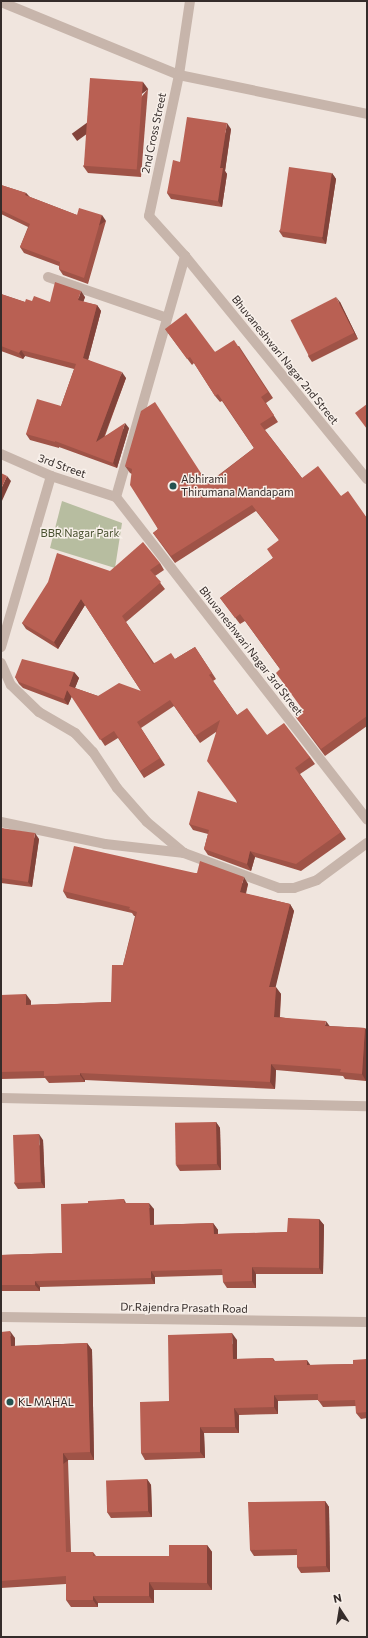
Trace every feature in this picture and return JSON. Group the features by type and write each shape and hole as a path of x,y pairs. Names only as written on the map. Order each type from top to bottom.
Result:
{"street":[{"name":"2nd Cross Street","path":"185,256 150,216 178,75 190,1"},
{"path":"1,2 178,75 367,114"},
{"path":"116,497 185,256"},
{"name":"Bhuvaneshwari Nagar 2nd Street","path":"185,256 367,480"},
{"path":"48,277 167,318"},
{"name":"3rd Street","path":"1,454 51,476 116,497"},
{"path":"1,647 51,476"},
{"name":"Bhuvaneshwari Nagar 3rd Street","path":"116,497 367,820"},
{"path":"1,663 11,685 39,712 75,733 93,752 117,788 147,822 184,853"},
{"path":"1,822 105,844 184,853 280,888 294,888 317,880 367,843"},
{"path":"1,1098 367,1106"},
{"name":"Dr.Rajendra Prasath Road","path":"1,1317 367,1322"}],"green space":[{"name":"BBR Nagar Park","path":"62,501 122,523 115,568 50,548"}],"building":[{"path":"90,78 143,82 137,169 84,166"},
{"path":"187,117 227,123 220,168 223,168 218,201 167,193 173,160 180,162"},
{"path":"289,167 332,173 323,237 280,231"},
{"path":"1,185 26,193 25,195 77,215 79,208 102,215 84,278 59,269 60,262 20,247 30,224 1,210"},
{"path":"55,282 81,291 78,300 97,305 83,358 122,372 96,442 125,423 113,463 55,441 26,434 37,399 61,406 76,364 21,350 19,353 1,346 1,294 25,302 26,299 32,301 34,296 50,302"},
{"path":"336,297 354,333 309,356 291,320"},
{"path":"186,313 215,352 234,340 268,392 261,397 274,415 260,424 302,478 318,466 341,496 348,491 367,518 367,716 321,749 295,716 303,710 276,673 280,669 240,614 235,618 220,598 273,558 267,549 279,540 252,505 171,556 153,533 158,529 130,485 132,469 125,466 141,411 155,402 208,484 254,448 218,394 215,396 190,357 187,359 165,329"},
{"path":"367,404 367,429 355,413"},
{"path":"1,473 7,476 1,489"},
{"path":"143,542 160,563 150,570 161,582 122,616 153,664 171,653 175,659 195,647 212,673 209,675 237,715 247,708 267,735 284,723 310,757 295,768 341,832 296,864 250,851 247,864 204,849 209,830 189,824 198,791 238,803 207,761 220,720 195,736 170,700 137,722 160,758 140,771 114,731 100,740 67,690 64,699 19,682 15,677 22,659 74,672 69,686 98,696 119,683 141,691 81,599 54,642 22,623 48,582 57,553 110,571"},
{"path":"1,828 35,833 28,882 1,878"},
{"path":"74,846 195,873 197,873 200,861 244,877 240,892 290,904 269,987 276,987 274,1017 326,1021 325,1026 365,1028 362,1074 340,1072 341,1069 271,1064 270,1082 80,1073 80,1075 44,1076 44,1071 1,1072 1,995 26,994 26,1005 111,1002 112,965 123,965 137,912 129,909 130,907 63,891"},
{"path":"216,1122 217,1164 176,1165 175,1123"},
{"path":"39,1134 41,1182 15,1183 13,1135"},
{"path":"124,1199 124,1203 149,1203 150,1225 213,1223 214,1234 287,1232 288,1218 319,1219 319,1268 252,1267 252,1281 223,1282 222,1269 151,1271 151,1278 35,1281 35,1285 1,1285 1,1255 62,1253 61,1204"},
{"path":"10,1331 11,1346 87,1343 90,1452 63,1453 66,1552 93,1552 93,1556 169,1556 169,1545 207,1545 207,1583 149,1582 149,1596 93,1596 93,1600 66,1600 66,1576 1,1581 1,1332"},
{"path":"232,1333 233,1359 273,1358 273,1361 307,1360 307,1365 353,1364 353,1360 367,1359 367,1412 356,1413 355,1400 318,1401 318,1394 274,1395 274,1407 234,1408 235,1427 200,1427 200,1452 141,1453 140,1402 169,1401 168,1335"},
{"path":"147,1479 148,1511 107,1512 106,1480"},
{"path":"325,1501 326,1566 297,1567 297,1549 250,1550 248,1502"}],"place":[{"name":"Abhirami Thirumana Mandapam","path":"173,486"},
{"name":"KL MAHAL","path":"10,1402"}]}
